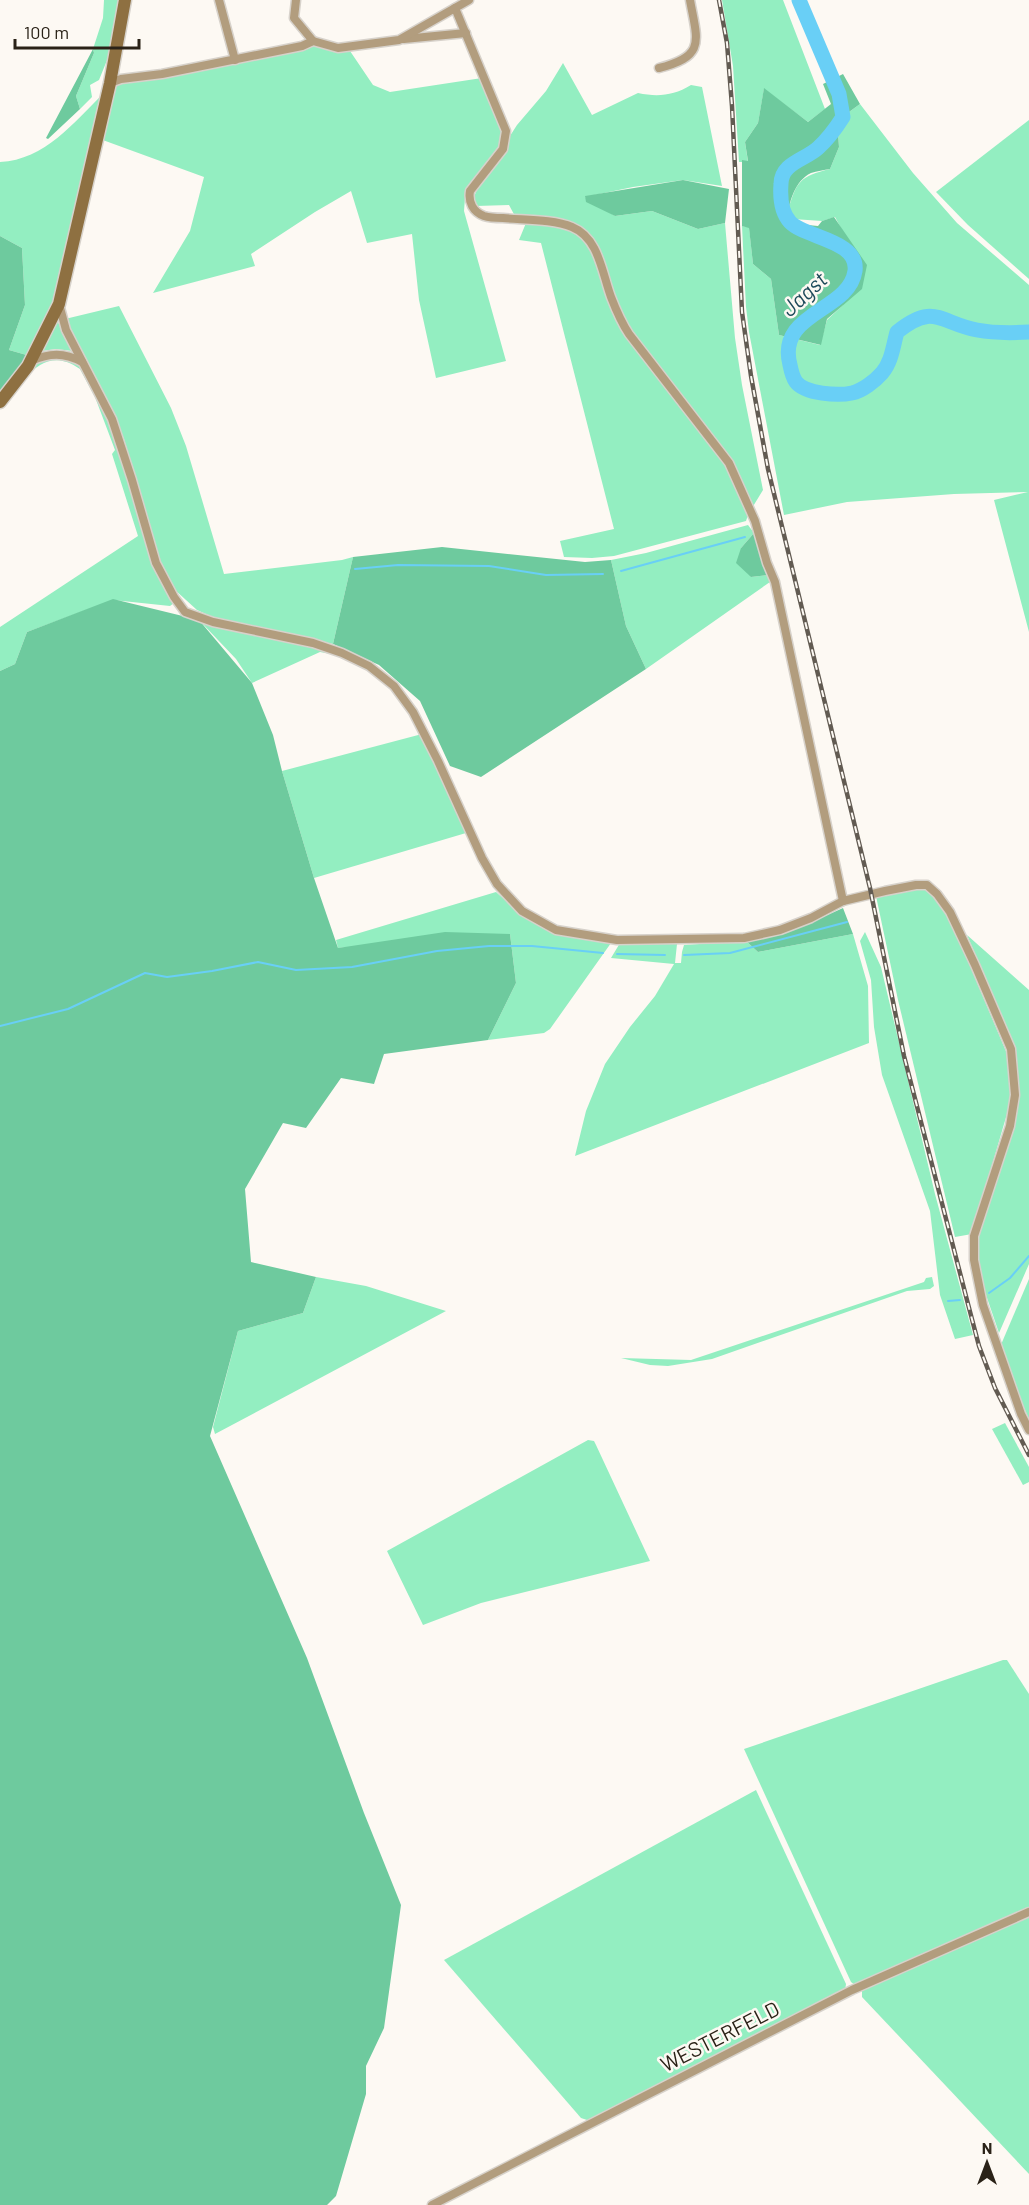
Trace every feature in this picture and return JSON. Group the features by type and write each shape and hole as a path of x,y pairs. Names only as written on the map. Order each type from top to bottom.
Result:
{"main road":[{"path":"0,402 31,361 59,304 110,83 125,0"}],"street":[{"path":"219,0 236,60"},
{"path":"296,0 294,18 313,41 338,48 466,33"},
{"path":"399,40 469,0"},
{"path":"659,68 682,59 692,53 695,48 695,25 690,0"},
{"path":"455,8 506,131 503,149 471,191 469,198 471,206 484,216 561,224 580,231 591,244 599,259 620,320 720,450 740,485 755,522 774,582 843,902"},
{"path":"110,83 121,79 236,60 302,46 313,41"},
{"path":"59,304 66,330 112,419 161,577 185,612 213,622 313,643 342,653 369,666 394,686 413,712 482,858 497,884 522,911 556,930 617,940 744,938 780,930 843,902 916,885 927,885 932,889 950,912 1011,1049 1015,1095 1010,1126 974,1236 974,1260 983,1305 1029,1430"},
{"path":"31,361 49,354 61,354 82,362"},
{"name":"WESTERFELD","path":"432,2205 852,1990 1029,1912"}],"green space":[{"path":"104,0 121,0 116,38 99,80 90,85 92,97 80,109 76,96 94,53 93,49 103,18"},
{"path":"722,0 783,0 825,109 808,122 764,89 758,123 745,142 748,162 739,162 733,66"},
{"path":"315,45 350,51 373,85 390,92 482,78 504,130 499,151 469,188 464,211 506,361 436,378 419,300 412,234 367,243 351,191 251,254 255,266 153,293 190,231 204,177 100,139 111,90 121,82"},
{"path":"93,49 94,53 76,96 80,109 48,139 46,138"},
{"path":"563,63 592,115 638,93 665,95 691,85 702,87 722,186 683,180 585,197 615,216 652,211 698,229 725,223 735,338 763,490 752,508 740,477 727,455 631,332 621,311 600,250 591,236 581,228 516,218 509,205 476,206 474,197 479,184 517,125 546,91"},
{"path":"843,74 860,104 849,112 838,133 839,147 830,169 811,173 800,182 790,202 788,216 788,223 818,226 822,221 834,217 867,265 862,289 827,319 821,345 779,335 771,279 753,264 749,228 742,226 742,160 748,161 745,142 758,123 764,88 808,122 831,104 823,84"},
{"path":"104,93 48,322 30,356 9,350 25,305 22,248 0,236 0,162 16,160 45,147 58,138"},
{"path":"860,104 913,173 957,223 1029,285 1029,632 994,500 1028,492 954,494 847,502 784,515 749,332 742,226 749,227 753,264 771,279 779,335 820,345 827,320 843,305 842,230 835,217 822,221 793,219 788,211 794,193 801,182 812,174 830,169 839,147 838,133 849,112"},
{"path":"1029,120 1029,279 968,225 936,192"},
{"path":"683,180 729,189 725,223 698,229 652,211 615,216 586,202 585,196"},
{"path":"526,223 567,227 580,234 594,253 609,299 720,456 738,486 748,515 746,521 614,556 564,557 560,541 614,529 541,243 519,240"},
{"path":"0,236 22,248 25,305 9,350 30,356 0,395"},
{"path":"119,306 171,408 186,446 224,574 353,557 333,644 217,619 197,610 175,590 161,566 124,439 111,407 68,329 65,319"},
{"path":"57,320 72,351 56,349 42,351"},
{"path":"55,356 77,362 107,414 174,603 170,606 113,600 27,632 15,664 0,671 0,627 138,536 112,454 115,450 95,397 80,369 67,362 55,360 44,363 25,378 0,408 0,405 31,367 40,359"},
{"path":"748,525 754,533 741,548 751,577 768,575 770,582 646,669 626,626 611,560 646,553"},
{"path":"754,533 768,575 751,577 736,563 741,548"},
{"path":"442,547 585,562 611,560 626,626 646,669 481,777 450,766 420,701 379,665 333,644 353,557"},
{"path":"113,599 199,620 252,683 273,735 314,878 338,948 445,932 510,934 516,983 488,1040 384,1054 374,1084 341,1078 306,1128 283,1123 245,1189 251,1262 316,1277 303,1313 238,1331 210,1436 307,1658 364,1813 401,1905 384,2028 366,2066 366,2094 336,2196 327,2205 0,2205 0,671 15,664 27,632"},
{"path":"199,620 307,645 342,656 320,652 252,683 236,659"},
{"path":"422,734 444,779 466,833 314,878 282,771"},
{"path":"921,888 936,894 952,923 1008,1056 1012,1078 1009,1107 972,1234 955,1237 898,1000 876,896"},
{"path":"496,892 522,915 558,933 611,943 550,1029 544,1033 488,1040 516,983 510,934 338,948 336,940"},
{"path":"843,908 853,934 758,952 746,941 812,922"},
{"path":"865,932 881,967 935,1194 973,1335 955,1339 940,1295 930,1211 882,1075 874,1027 871,980 860,941"},
{"path":"853,934 868,986 869,1043 575,1156 586,1111 605,1064 655,996 674,964 611,958 620,943 677,944 675,963 681,963 684,945 746,941 758,952"},
{"path":"967,935 1029,990 1029,1264 999,1333 985,1292 979,1265 977,1235 1013,1126 1019,1101 1018,1073 1014,1045"},
{"path":"316,1277 366,1286 446,1311 215,1434 213,1427 238,1331 303,1313"},
{"path":"932,1277 934,1286 930,1289 907,1291 712,1359 668,1366 650,1365 621,1358 691,1360 924,1282 926,1278"},
{"path":"1029,1279 1029,1419 1007,1370 1000,1347"},
{"path":"1005,1423 1029,1467 1029,1482 1023,1485 992,1429"},
{"path":"588,1440 594,1441 650,1561 481,1603 423,1625 387,1551"},
{"path":"1007,1660 1029,1694 1029,1910 855,1985 851,1982 744,1749"},
{"path":"756,1790 846,1984 845,1991 590,2121 581,2118 444,1960"},
{"path":"1029,1915 1029,2174 862,1997 862,1991"}],"waterway":[{"name":"Jagst","path":"799,0 839,94 843,117 818,148 785,171 781,184 782,204 790,222 840,246 849,253 854,261 855,271 850,285 840,296 803,323 793,334 789,347 790,367 796,382 814,392 846,394 860,390 882,373 890,358 897,332 910,323 929,316 983,331 1029,332"},
{"path":"621,571 745,537"},
{"path":"355,569 398,565 489,566 546,575 603,574"},
{"path":"684,955 730,953 847,922"},
{"path":"0,1026 68,1009 145,973 167,977 258,962 296,970 352,967 437,951 489,946 532,946 603,953"},
{"path":"617,954 665,955"},
{"path":"989,1293 1010,1278 1029,1256"},
{"path":"948,1301 960,1300"}],"railway":[{"path":"719,0 727,43 732,106 742,312 768,469 870,888 904,1056 979,1346 995,1388 1029,1455"}]}
